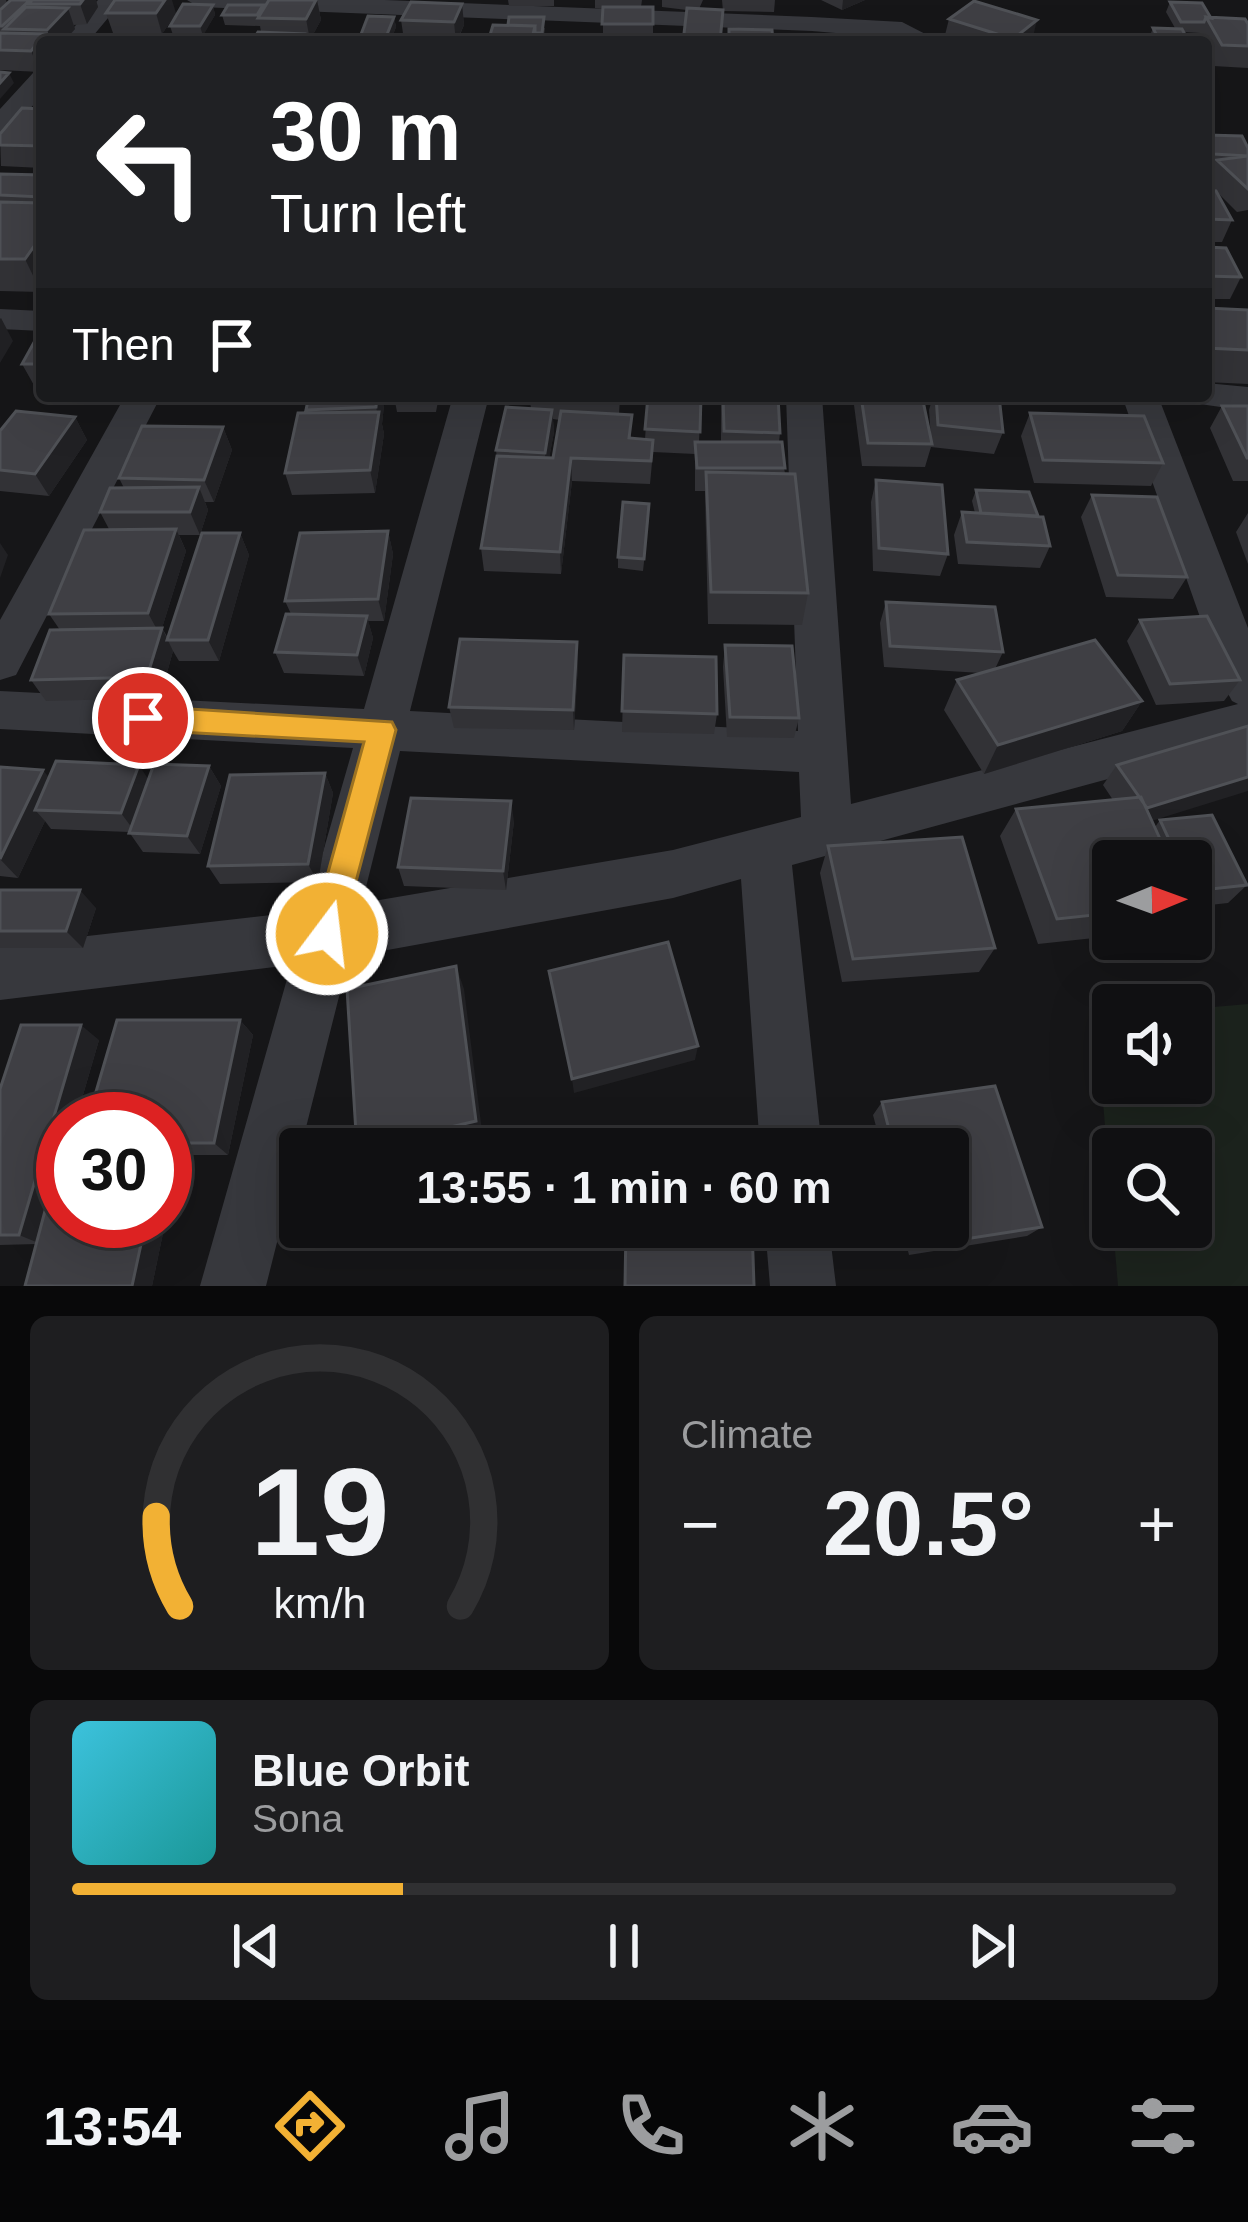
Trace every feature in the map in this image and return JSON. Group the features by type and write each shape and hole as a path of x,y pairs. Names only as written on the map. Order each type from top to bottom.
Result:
{"street":[{"path":"79,36 112,0"},
{"path":"199,0 352,10 576,6 902,30 915,36"},
{"path":"568,36 576,6"},
{"path":"0,126 36,86"},
{"path":"0,319 36,321"},
{"path":"1212,396 1248,399"},
{"path":"0,662 140,402"},
{"path":"233,1286 469,402"},
{"path":"804,402 827,833"},
{"path":"1142,402 1248,688"},
{"path":"0,710 822,754"},
{"path":"0,973 327,934 673,874 1248,722"},
{"path":"765,850 789,1128"},
{"path":"799,1248 802,1286"}],"shaded area":[{"path":"1248,1004 1248,1286 1118,1286 1115,1248 1212,1248 1212,1128 1105,1128 1103,1104 1212,1104 1212,1007"}],"building":[{"path":"11,0 30,0 0,26 0,10"},
{"path":"32,0 83,0 80,4 29,4"},
{"path":"115,0 165,0 156,13 106,13"},
{"path":"269,0 316,0 306,19 258,18"},
{"path":"974,1 1037,20 1017,36 1003,36 949,19"},
{"path":"411,2 462,4 454,22 401,20"},
{"path":"1170,2 1202,3 1211,18 1181,22"},
{"path":"183,4 213,5 200,26 170,26"},
{"path":"228,5 263,5 257,15 222,15"},
{"path":"26,7 68,8 47,30 4,29"},
{"path":"603,7 653,7 653,24 602,24"},
{"path":"687,8 723,10 721,36 684,36"},
{"path":"368,16 394,17 386,36 360,36"},
{"path":"509,17 544,17 542,33 535,33 535,26 508,25"},
{"path":"1206,17 1245,19 1248,46 1222,45"},
{"path":"493,25 535,26 532,36 490,36"},
{"path":"1153,28 1182,29 1186,36 1157,36"},
{"path":"729,29 772,30 772,36 729,36"},
{"path":"258,32 304,34 303,36 256,36"},
{"path":"0,33 45,34 36,36 31,51 0,50"},
{"path":"22,108 36,109 36,146 0,145 0,134"},
{"path":"1212,135 1242,136 1248,148 1248,156 1214,154"},
{"path":"1248,156 1248,189 1217,160"},
{"path":"0,174 36,175 36,197 0,195"},
{"path":"1212,191 1216,191 1232,220 1212,219"},
{"path":"0,202 36,203 36,243 25,259 0,259"},
{"path":"1212,247 1226,248 1241,277 1212,276"},
{"path":"1212,308 1248,310 1248,350 1212,348"},
{"path":"36,339 36,364 22,364"},
{"path":"308,402 376,402 376,407 306,410"},
{"path":"647,402 701,402 700,432 645,429"},
{"path":"723,402 778,402 780,433 724,431"},
{"path":"862,402 923,402 932,444 868,443"},
{"path":"936,402 1000,402 1003,432 938,425"},
{"path":"1222,406 1248,406 1248,458 1247,458"},
{"path":"506,407 552,410 545,453 496,450"},
{"path":"16,411 75,417 35,474 0,470 0,431"},
{"path":"561,411 632,415 629,438 653,440 651,461 571,458 560,552 481,548 497,456 553,458"},
{"path":"379,412 370,470 285,473 298,413"},
{"path":"1030,413 1144,416 1163,463 1043,460"},
{"path":"142,426 223,427 204,480 119,478"},
{"path":"695,442 782,442 785,468 697,468"},
{"path":"706,472 795,474 808,593 711,592"},
{"path":"876,480 942,485 948,554 879,548"},
{"path":"199,487 190,512 100,512 110,488"},
{"path":"976,490 1029,492 1038,516 981,513"},
{"path":"1092,495 1157,497 1187,577 1118,575"},
{"path":"623,502 649,504 644,559 618,557"},
{"path":"962,512 1043,517 1050,546 967,542"},
{"path":"176,529 148,613 49,614 84,530"},
{"path":"388,531 378,599 285,601 300,533"},
{"path":"202,533 240,533 208,640 167,640"},
{"path":"886,602 995,607 1003,652 890,646"},
{"path":"286,614 367,616 357,655 275,652"},
{"path":"1207,616 1240,680 1170,684 1140,620"},
{"path":"162,628 147,677 31,680 50,630"},
{"path":"460,639 577,642 573,710 449,707"},
{"path":"1095,640 1142,701 998,745 957,680"},
{"path":"725,645 792,646 799,718 730,717"},
{"path":"624,655 716,657 717,714 622,711"},
{"path":"1248,726 1248,777 1147,808 1117,765"},
{"path":"56,761 139,765 121,813 35,810"},
{"path":"154,764 209,766 187,836 129,833"},
{"path":"0,767 43,770 0,859"},
{"path":"325,773 308,864 208,866 230,775"},
{"path":"1141,797 1160,840 1092,840 1092,915 1057,919 1016,809"},
{"path":"411,798 511,801 503,871 398,867"},
{"path":"1212,815 1247,885 1212,889 1212,840 1169,840 1160,820"},
{"path":"962,837 995,948 853,959 828,846"},
{"path":"0,890 80,890 66,931 0,931"},
{"path":"668,942 698,1046 572,1079 549,971"},
{"path":"456,966 476,1121 446,1128 356,1128 347,989"},
{"path":"117,1020 240,1020 214,1143 192,1143 192,1092 96,1092"},
{"path":"21,1025 81,1025 61,1092 36,1092 36,1177 19,1235 0,1235 0,1089"},
{"path":"995,1086 1042,1227 969,1238 969,1128 889,1128 882,1102"},
{"path":"36,1245 140,1248 132,1286 25,1286"},
{"path":"626,1248 753,1248 754,1286 625,1286"}],"route":[{"path":"143,718 381,730 327,934"}]}
